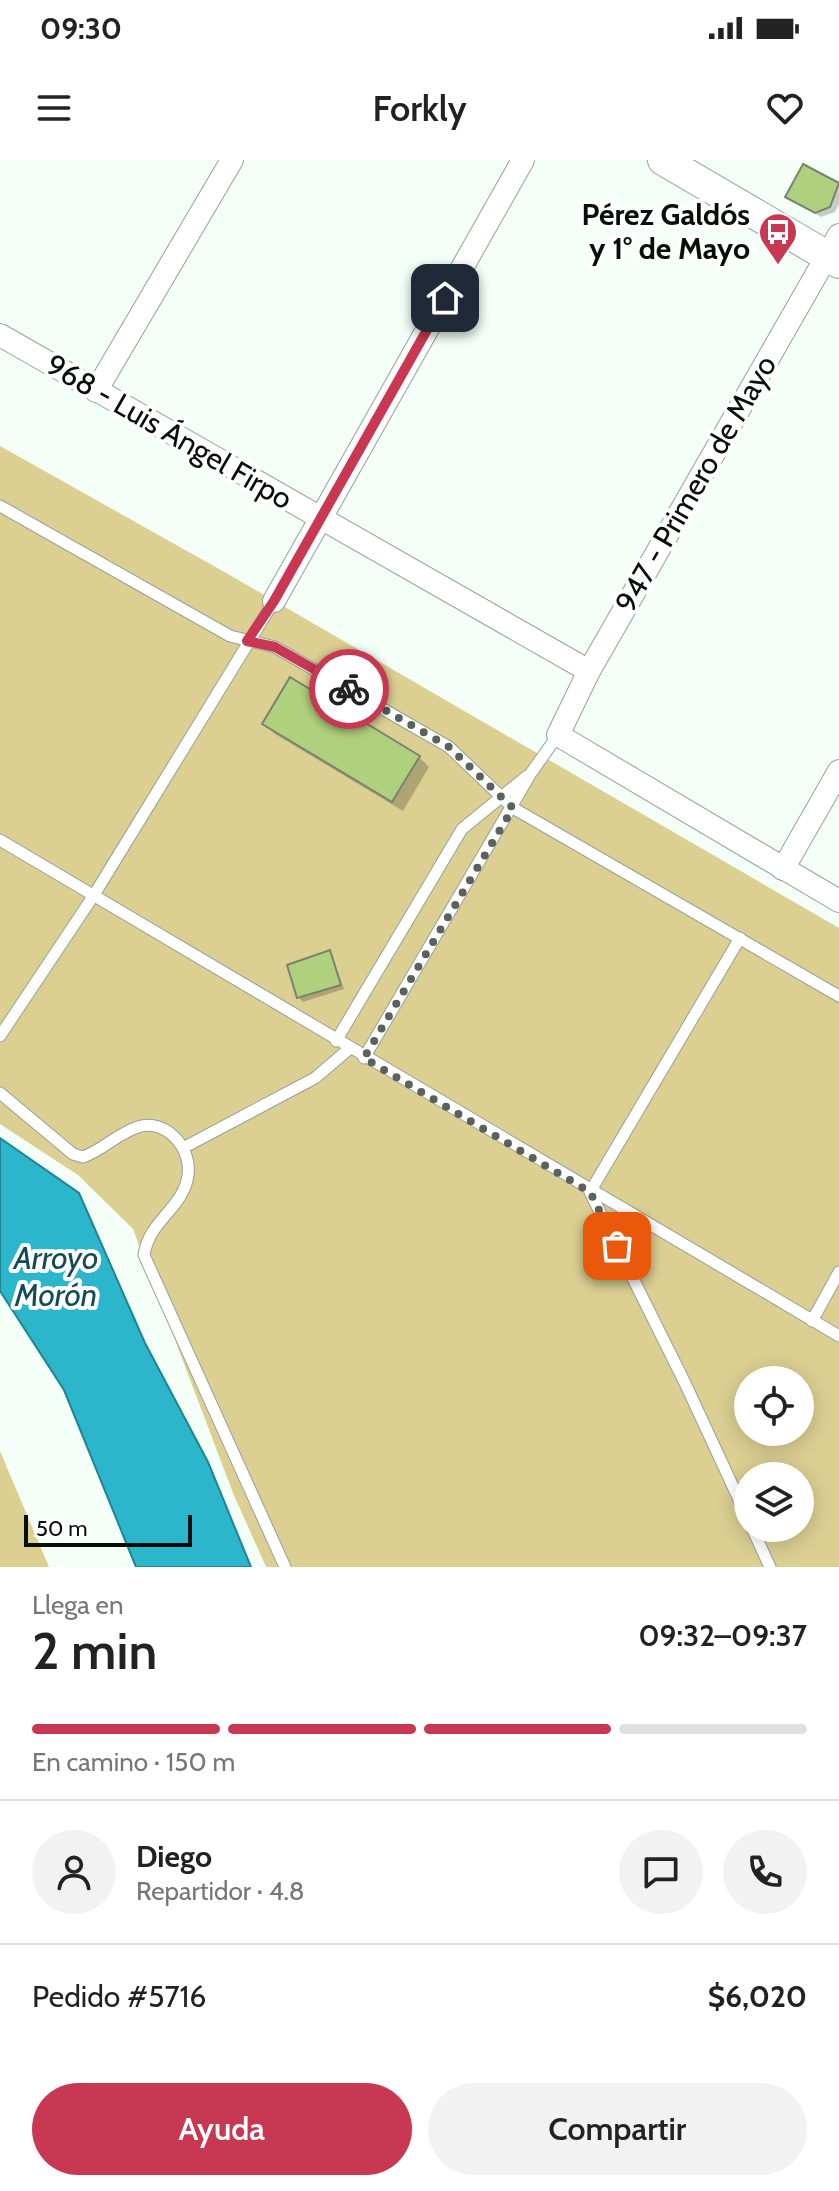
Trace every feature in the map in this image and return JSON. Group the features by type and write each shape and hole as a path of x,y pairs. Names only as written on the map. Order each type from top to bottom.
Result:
{"main road":[{"path":"663,160 835,252"}],"street":[{"path":"96,391 232,160"},
{"path":"274,601 523,160"},
{"name":"947 - Primero de Mayo","path":"558,735 589,671 835,252"},
{"name":"968 - Luis Ángel Firpo","path":"0,335 589,671"},
{"path":"558,735 839,901"},
{"path":"783,869 839,771"}],"lane":[{"path":"0,506 230,636 275,647 449,747 513,808 839,996"},
{"path":"0,1036 94,895 274,601"},
{"path":"364,1058 531,773 558,735"},
{"path":"336,1041 462,829 531,773"},
{"path":"0,840 590,1192 839,1336"},
{"path":"590,1192 740,938"},
{"path":"183,1148 315,1078 349,1049"},
{"path":"0,1093 73,1154 83,1157 99,1151 135,1128 151,1124 168,1132 183,1148 188,1175 176,1202 146,1238 144,1255 285,1567"},
{"path":"590,1192 734,1489"},
{"path":"812,1321 839,1272"},
{"path":"758,1542 770,1567"}],"shaded area":[{"path":"0,446 228,574 839,928 839,1567 266,1567 233,1493 133,1229 78,1175 0,1124"},
{"path":"0,1451 49,1567 0,1567"}],"water":[{"name":"Arroyo Morón","path":"0,1138 79,1193 145,1343 208,1462 251,1567 136,1567 64,1390 0,1291"}],"building":[{"path":"803,164 839,183 830,207 815,213 785,197"},
{"path":"290,677 420,756 392,802 262,724"},
{"path":"330,950 341,985 297,998 287,965"}],"way so far":[{"path":"349,689 449,747 513,808 364,1058 590,1192 617,1246"}],"place":[{"name":"Pérez Galdós y 1° de Mayo","path":"778,266"}],"route":[{"path":"349,689 275,647 247,641 274,601 445,298"}]}
